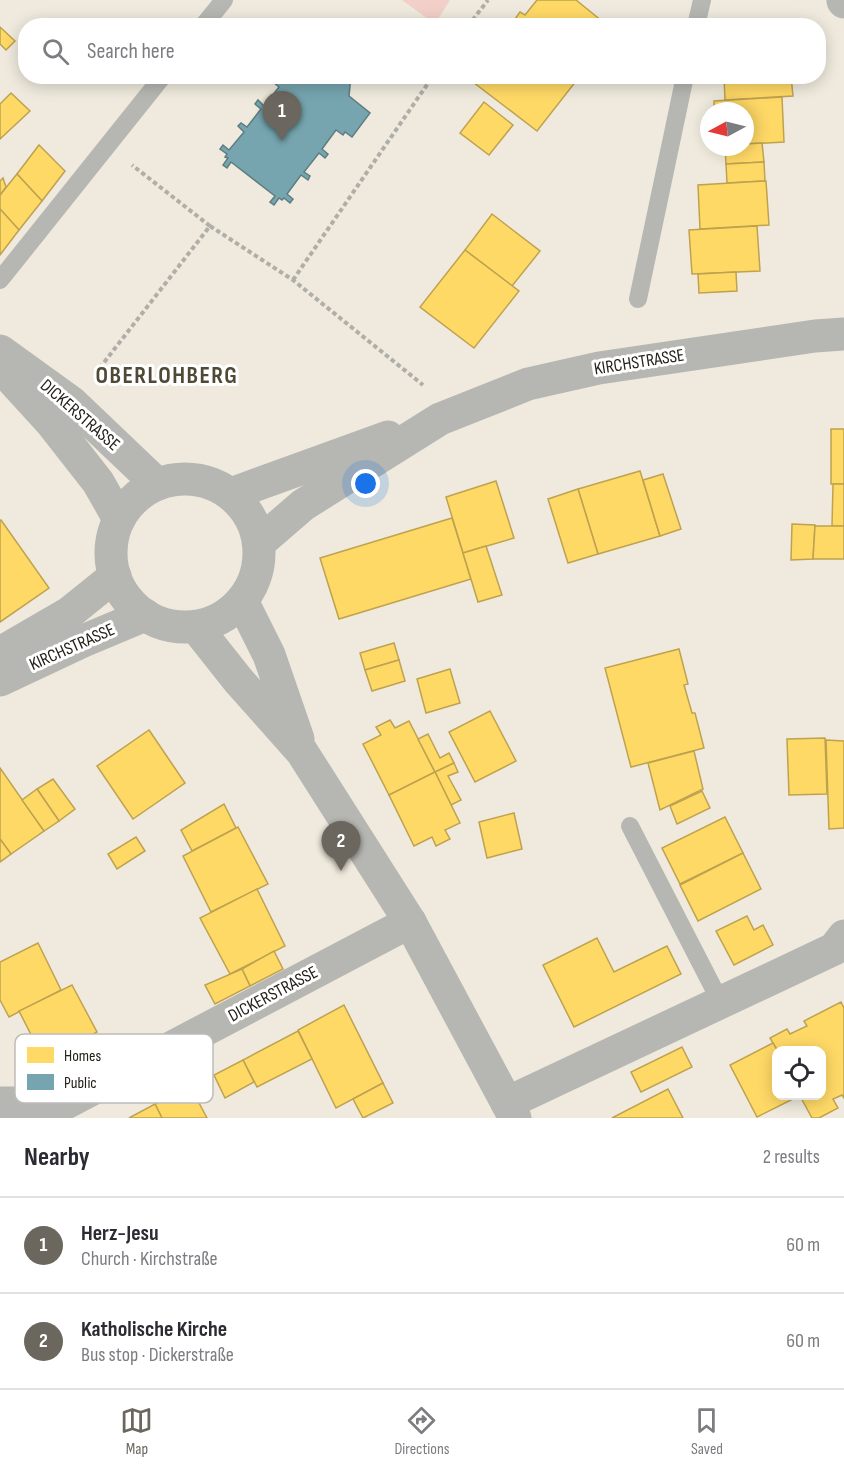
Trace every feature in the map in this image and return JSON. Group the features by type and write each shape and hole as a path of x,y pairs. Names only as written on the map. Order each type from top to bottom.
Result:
{"street":[{"name":"KIRCHSTRASSE","path":"231,494 528,384 599,368 815,336 844,334"},
{"name":"DICKERSTRASSE","path":"0,351 72,404 157,484"},
{"name":"DICKERSTRASSE","path":"0,366 51,422 98,482 119,519"},
{"name":"KIRCHSTRASSE","path":"259,543 303,505 448,415"},
{"path":"176,479 195,479 214,484 231,494 244,507 254,524 259,543 259,567 250,590 242,601 217,620 196,627 178,627 161,623 145,615 127,598 115,576 111,557 113,537 119,519 135,498 157,484 176,479"},
{"name":"KIRCHSTRASSE","path":"0,653 69,613 115,576"},
{"path":"242,601 269,655 302,752"},
{"name":"KIRCHSTRASSE","path":"0,680 145,615"},
{"path":"196,627 238,680 302,752 410,922 511,1110 720,1002 834,949 844,936"},
{"name":"DICKERSTRASSE","path":"197,1034 410,922"},
{"name":"DICKERSTRASSE","path":"15,1103 66,1103"}],"lane":[{"path":"209,18 224,0"},
{"path":"698,18 702,0"},
{"path":"0,280 157,84"},
{"path":"638,299 683,84"},
{"path":"630,826 720,1002"}],"path":[{"path":"474,18 488,0"},
{"path":"293,280 428,84"},
{"path":"107,146 210,226 293,280 448,415"},
{"path":"72,404 210,226"}],"shaded area":[{"path":"402,0 450,0 439,18 427,18"}],"building: Homes":[{"path":"537,0 576,0 598,18 516,18 520,12 525,15"},
{"path":"0,27 15,41 6,50 0,44"},
{"path":"476,84 574,84 537,131"},
{"path":"724,84 792,84 793,96 725,100"},
{"path":"11,93 30,111 0,139 0,104"},
{"path":"782,97 784,142 754,144 754,102 714,101"},
{"path":"484,102 513,125 489,155 460,133"},
{"path":"754,143 762,143 764,162 726,164 726,156 754,156"},
{"path":"39,145 65,171 42,201 17,174"},
{"path":"764,162 765,181 727,183 726,164"},
{"path":"17,174 42,201 19,230 0,209 0,195"},
{"path":"3,178 6,187 0,195 0,181"},
{"path":"766,181 769,225 700,229 698,185"},
{"path":"0,209 19,230 0,255"},
{"path":"492,214 540,251 512,286 465,250"},
{"path":"757,226 760,271 692,274 689,230"},
{"path":"465,250 519,291 474,348 420,307"},
{"path":"736,272 737,291 699,293 698,274"},
{"path":"831,429 844,429 844,484 831,484"},
{"path":"640,471 660,536 598,554 578,489"},
{"path":"663,474 681,529 660,536 643,480"},
{"path":"496,481 514,538 463,553 446,497"},
{"path":"833,484 844,484 844,526 832,526"},
{"path":"578,489 598,554 568,563 548,499"},
{"path":"452,518 471,579 339,619 320,558"},
{"path":"0,521 49,588 0,622"},
{"path":"792,524 815,525 813,559 791,560"},
{"path":"815,526 844,526 844,559 813,559"},
{"path":"486,546 502,595 478,602 463,553"},
{"path":"394,643 399,660 365,670 360,653"},
{"path":"679,649 688,684 684,685 692,713 695,713 704,748 631,767 605,668"},
{"path":"399,660 405,681 372,691 365,670"},
{"path":"450,669 460,703 426,713 417,679"},
{"path":"490,711 516,761 475,782 449,732"},
{"path":"390,720 395,728 409,721 435,772 389,795 363,744 381,735 376,727"},
{"path":"149,730 185,783 133,819 97,766"},
{"path":"428,734 440,758 449,753 454,763 435,772 418,739"},
{"path":"825,738 827,794 789,795 787,739"},
{"path":"826,740 844,741 844,828 829,829"},
{"path":"694,751 703,789 660,810 648,763"},
{"path":"454,763 458,772 448,776 461,800 451,805 435,772"},
{"path":"0,768 44,831 11,854 0,839"},
{"path":"435,772 460,823 445,830 450,839 436,846 432,837 414,846 389,795"},
{"path":"53,779 75,809 59,821 37,789"},
{"path":"37,789 59,821 44,831 22,800"},
{"path":"702,791 710,808 677,824 670,806"},
{"path":"224,804 236,828 192,851 181,830"},
{"path":"514,813 522,849 487,858 479,822"},
{"path":"725,817 743,853 680,884 662,848"},
{"path":"238,827 268,884 211,912 183,856"},
{"path":"136,837 145,851 117,869 108,854"},
{"path":"0,839 11,854 0,862"},
{"path":"743,853 761,889 698,921 680,885"},
{"path":"257,889 285,946 230,974 200,918"},
{"path":"747,916 754,930 763,925 773,945 734,965 716,931"},
{"path":"597,938 614,972 667,946 681,974 574,1027 543,965"},
{"path":"38,943 61,990 9,1017 0,1000 0,962"},
{"path":"274,951 283,969 250,986 242,969"},
{"path":"242,969 250,986 215,1004 205,985"},
{"path":"72,985 97,1032 93,1034 31,1034 19,1011"},
{"path":"841,1002 844,1008 844,1098 842,1095 833,1099 838,1108 819,1118 812,1118 802,1100 826,1100 826,1046 775,1046 770,1038 787,1029 790,1034 807,1026 804,1021"},
{"path":"344,1005 383,1083 336,1108 298,1030"},
{"path":"298,1031 312,1059 257,1087 243,1060"},
{"path":"773,1043 772,1100 791,1100 757,1117 730,1065"},
{"path":"682,1047 692,1067 641,1092 631,1072"},
{"path":"243,1060 254,1082 225,1098 214,1075"},
{"path":"383,1083 393,1103 363,1118 353,1099"},
{"path":"668,1089 683,1118 612,1118"},
{"path":"199,1103 207,1118 162,1118 155,1104"},
{"path":"155,1104 162,1118 129,1118"}],"building: Public":[{"path":"275,84 350,84 349,96 370,113 352,137 336,130 322,149 328,154 325,158 319,153 304,172 310,176 308,180 301,175 287,194 293,199 290,203 284,198 282,200 279,198 274,205 270,202 275,196 231,162 227,168 223,165 228,158 225,157 227,154 220,149 223,145 229,150 244,132 238,126 241,123 247,127 261,109 255,104 258,100 264,106 279,87"}],"place":[{"name":"Herz-Jesu","path":"282,141"},
{"name":"Katholische Kirche","path":"341,871"}],"district":[{"name":"OBERLOHBERG","path":"167,375"}]}
